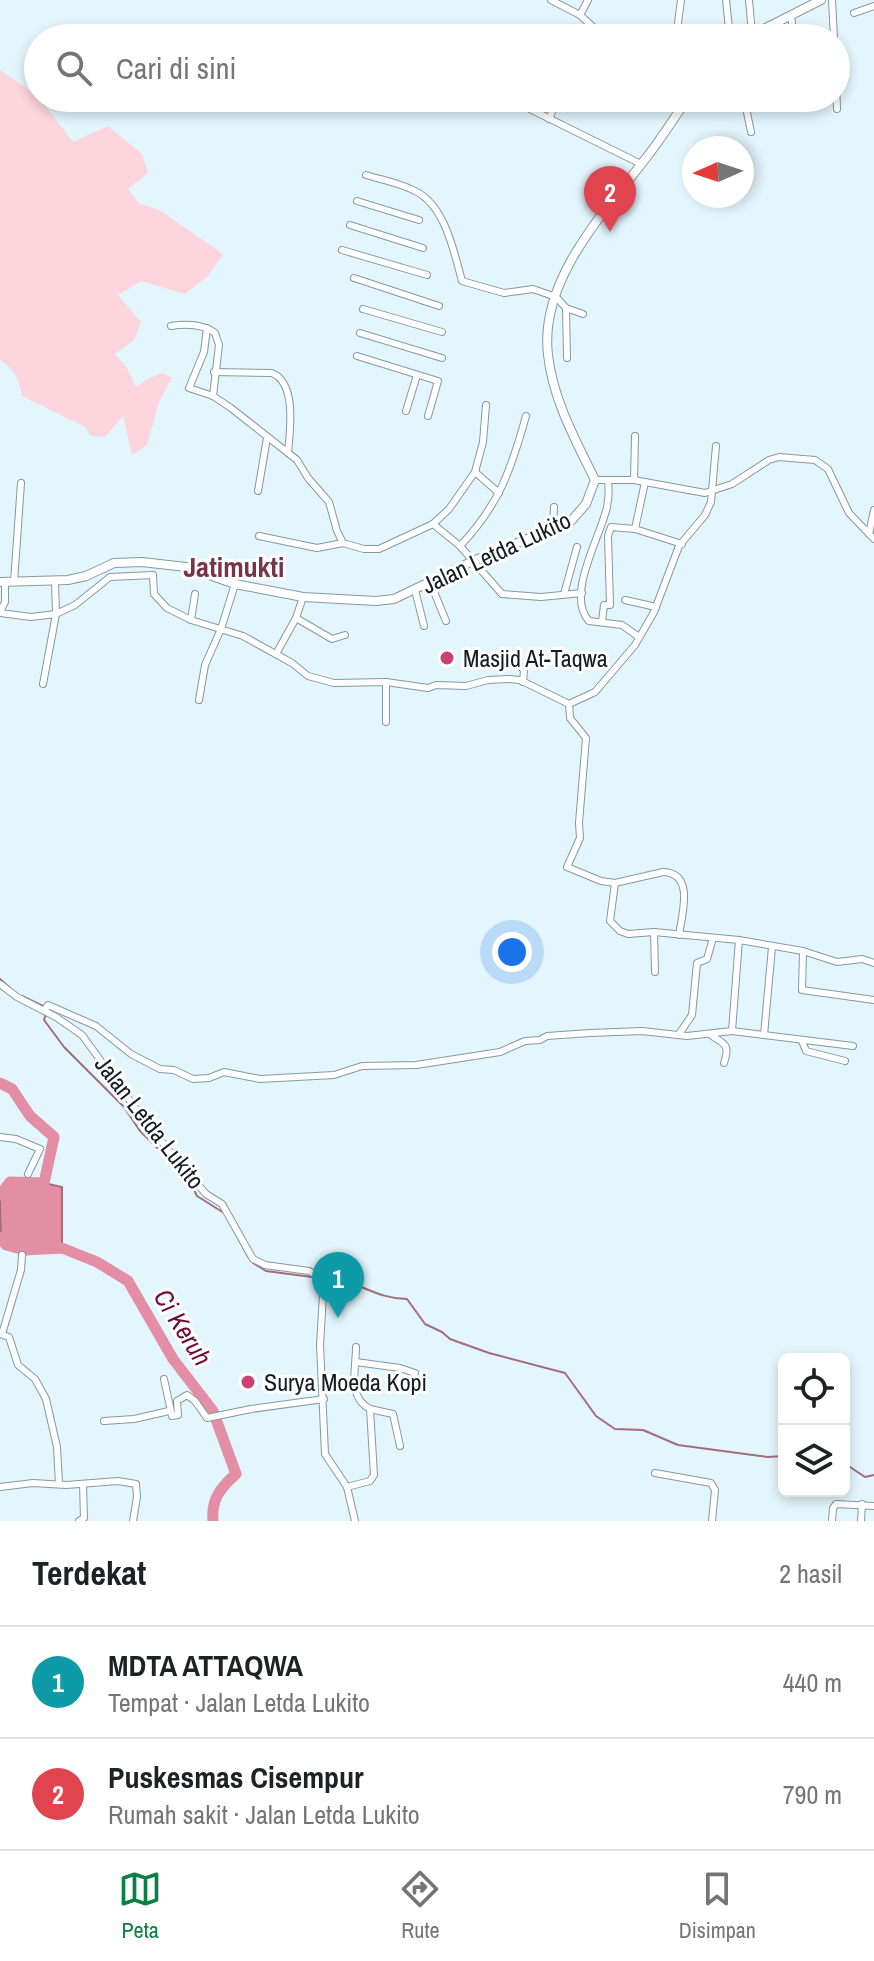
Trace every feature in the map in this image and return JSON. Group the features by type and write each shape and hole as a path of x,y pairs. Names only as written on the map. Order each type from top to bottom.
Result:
{"street":[{"path":"551,0 580,15 588,24"},
{"path":"580,15 588,0"},
{"path":"678,24 681,0"},
{"path":"726,0 729,24"},
{"path":"749,0 749,24"},
{"path":"774,24 821,0"},
{"path":"832,0 833,24"},
{"path":"854,13 874,6"},
{"path":"791,16 792,24"},
{"path":"537,112 641,164"},
{"path":"549,119 552,112"},
{"path":"678,112 598,218 568,268 556,297 547,334 548,357 562,409 595,480 634,480 695,493 714,492 769,460 779,457 815,460 828,469 849,513 872,536"},
{"path":"747,112 751,132"},
{"path":"366,175 418,191 429,203 444,226 462,281 504,293 533,289 556,297 566,308 583,314"},
{"path":"357,201 419,220"},
{"path":"350,225 423,248"},
{"path":"342,250 427,275"},
{"path":"427,302 354,278 439,306"},
{"path":"566,308 567,358"},
{"path":"363,309 442,332"},
{"path":"171,326 182,324 207,328 215,333 218,339 213,396"},
{"path":"207,328 204,352 189,388 213,396 297,460 329,502 343,543"},
{"path":"360,333 442,358"},
{"path":"357,356 438,381 428,416"},
{"path":"214,372 272,373 279,376 288,398 288,453"},
{"path":"406,411 417,375"},
{"path":"259,536 317,548 343,543 364,549 379,549 433,524 449,509 475,472 483,442 486,405"},
{"path":"460,546 484,521 499,493 526,416"},
{"path":"634,480 635,436"},
{"path":"258,491 267,438"},
{"path":"569,704 595,692 639,637 656,607 682,544 705,515 714,492 716,446"},
{"path":"475,472 499,493"},
{"name":"Jalan Letda Lukito","path":"6,582 55,582 86,576 120,562 186,567 235,584 303,597 376,601 401,597 473,561 571,521 581,513 595,480"},
{"path":"608,481 607,508 585,571 583,615 589,621 622,625 639,637"},
{"path":"635,529 645,482"},
{"path":"21,483 5,602 0,613 31,617 56,614 75,605 110,577 153,575"},
{"path":"553,530 554,507"},
{"path":"872,536 874,510"},
{"path":"433,524 460,546 502,594 541,597 582,593"},
{"path":"602,621 604,605 610,605 608,536 611,527 635,529 682,544"},
{"path":"564,594 577,547"},
{"path":"153,564 154,594 167,608 191,620 243,636 292,663 308,676 334,683 386,682 413,687 466,686 497,679 523,682 569,704"},
{"path":"43,684 56,614 55,582"},
{"path":"430,582 446,621"},
{"path":"199,700 205,665 221,629 235,584"},
{"path":"415,590 424,626"},
{"path":"191,620 195,594"},
{"path":"276,654 296,618 303,597"},
{"path":"625,600 656,607"},
{"path":"296,618 332,639 345,635"},
{"path":"516,662 524,670 523,682"},
{"path":"466,686 468,677"},
{"path":"386,682 386,722"},
{"path":"569,704 570,718 586,738 580,838 567,867 601,881 615,883 671,873 685,887 679,935"},
{"path":"615,883 611,913 613,925 628,934 654,932 739,940 781,946 837,962 862,959 874,963"},
{"path":"654,932 655,972"},
{"path":"679,1034 692,1015 697,963 707,959 713,938"},
{"path":"732,1031 739,940"},
{"path":"764,1035 772,947"},
{"path":"803,951 801,987 805,992 874,1000"},
{"name":"Jalan Letda Lukito","path":"0,984 82,1035 146,1123 206,1194 222,1204 253,1259 265,1265 309,1271 317,1278 323,1295 320,1345 325,1454 347,1487 355,1521"},
{"path":"46,1010 96,1026 131,1054 160,1069 174,1070 193,1079 209,1078 224,1072 260,1079 334,1075 371,1064 416,1065 500,1052 525,1041 561,1035 642,1031 711,1035 732,1031 853,1046"},
{"path":"711,1035 724,1041 724,1063"},
{"path":"802,1041 806,1051 845,1061"},
{"path":"0,1137 16,1139 40,1149 28,1174"},
{"path":"22,1255 21,1270 1,1334 9,1337 18,1365 35,1379 46,1399 57,1447 59,1484"},
{"path":"356,1347 354,1384 357,1397 370,1409 393,1414 400,1446"},
{"path":"356,1362 415,1373"},
{"path":"164,1379 172,1416 178,1415 177,1401 187,1395 205,1417 324,1399"},
{"path":"347,1487 370,1481 374,1475 370,1409"},
{"path":"104,1421 134,1419 169,1411"},
{"path":"655,1473 711,1483 715,1490 712,1521"},
{"path":"0,1487 118,1481 136,1484 133,1521"},
{"path":"79,1521 85,1517 83,1484"},
{"path":"832,1521 836,1504 874,1506"},
{"path":"861,1521 862,1504"}],"shaded area":[{"path":"0,70 24,86 24,112 50,112 73,142 108,126 142,154 148,173 128,189 139,203 161,211 223,254 208,276 185,294 141,281 118,295 141,322 134,340 115,354 136,387 162,373 172,378 159,402 147,445 132,455 123,416 105,437 91,436 85,427 22,396 16,376 0,360"},
{"path":"10,1183 44,1183 62,1187 62,1248 20,1250 6,1245 2,1240 0,1195"}],"waterway":[{"path":"0,979 10,988"},
{"path":"22,996 45,1007"},
{"path":"46,1014 44,1020 64,1047 124,1107 140,1131 188,1178 197,1196 224,1213"},
{"name":"Ci Keruh","path":"0,1083 12,1089 30,1116 54,1137 44,1183 10,1182 0,1195"},
{"path":"233,1229 249,1258"},
{"name":"Ci Keruh","path":"0,1237 6,1245 25,1250 62,1248 97,1262 128,1281 173,1359 213,1411 236,1474 218,1495 213,1521"},
{"path":"253,1263 266,1271 312,1277"},
{"path":"319,1277 343,1280 384,1296 407,1299 425,1324 450,1339 565,1373 596,1416 615,1429 643,1430 678,1445 778,1456"},
{"path":"850,1467 865,1477 874,1475"}],"place":[{"name":"Puskesmas Cisempur","path":"610,232"},
{"name":"Masjid At-Taqwa","path":"447,658"},
{"name":"MDTA ATTAQWA","path":"338,1318"},
{"name":"Surya Moeda Kopi","path":"248,1382"}],"district":[{"name":"Jatimukti","path":"234,567"}]}
